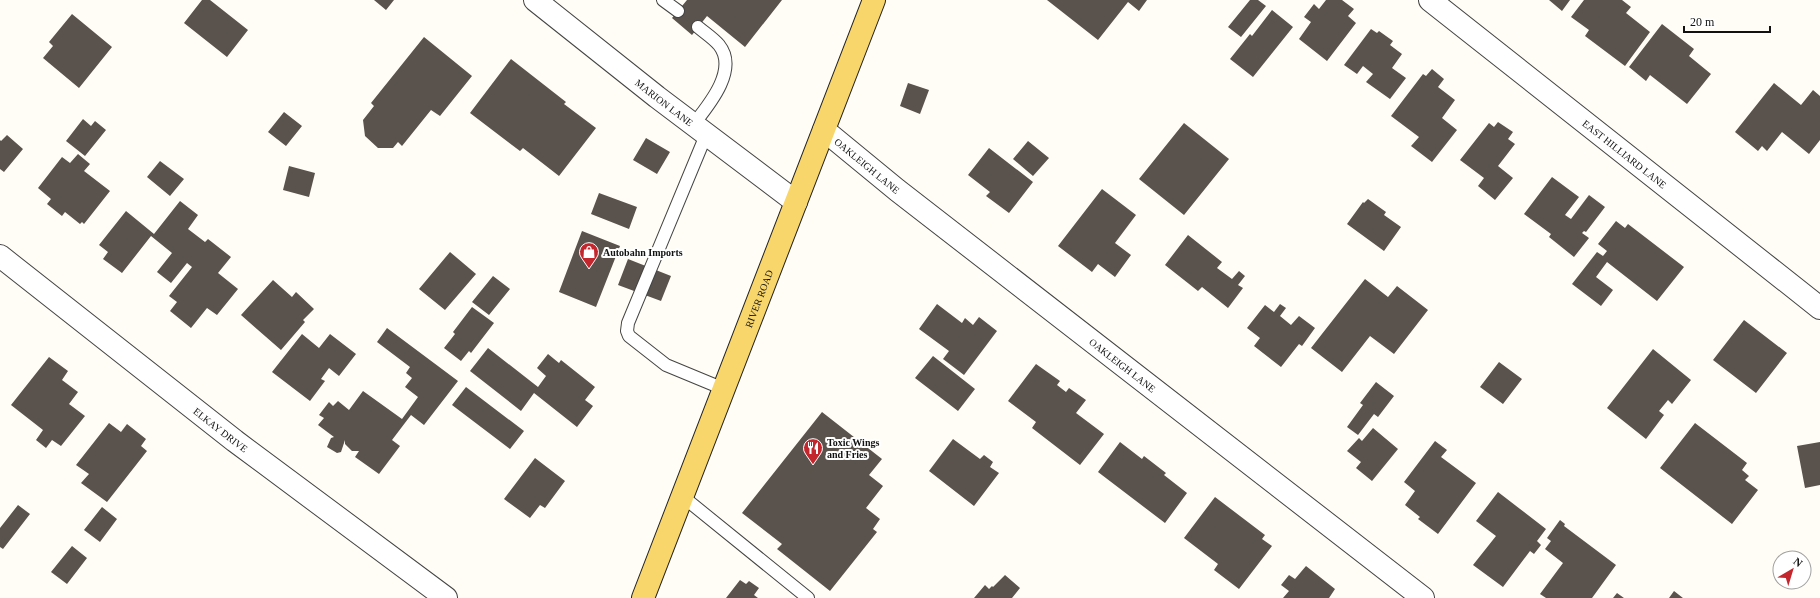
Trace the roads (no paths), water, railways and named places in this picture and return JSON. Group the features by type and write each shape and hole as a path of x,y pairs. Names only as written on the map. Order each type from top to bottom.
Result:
{"main road":[{"name":"RIVER ROAD","path":"643,598 874,0"}],"street":[{"name":"MARION LANE","path":"535,0 700,130 796,202"},
{"name":"EAST HILLIARD LANE","path":"1430,0 1820,308"},
{"name":"OAKLEIGH LANE","path":"824,130 922,209 1423,598"},
{"name":"ELKAY DRIVE","path":"0,256 236,441 446,598"}],"lane":[{"path":"664,0 678,11"},
{"path":"698,27 720,46 723,53 725,68 722,82 700,130 626,331 629,336 666,365 724,390"},
{"path":"682,496 808,598"}],"place":[{"name":"Autobahn Imports","path":"589,269"},
{"name":"Toxic Wings and Fries","path":"813,465"}]}
